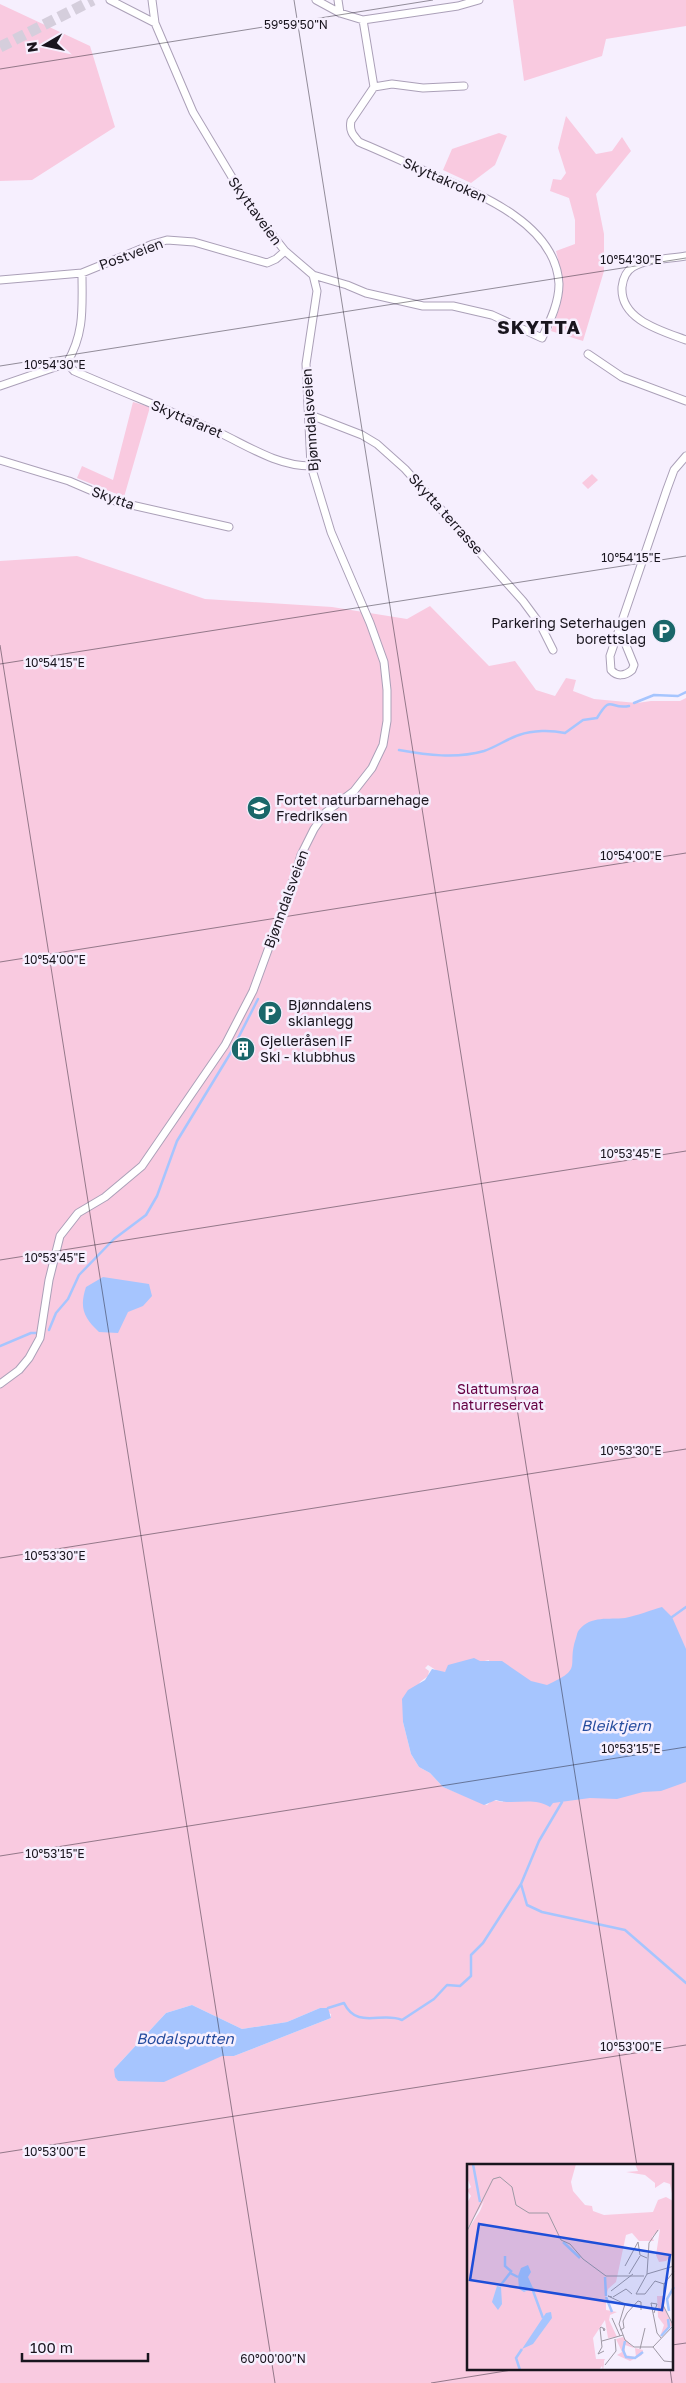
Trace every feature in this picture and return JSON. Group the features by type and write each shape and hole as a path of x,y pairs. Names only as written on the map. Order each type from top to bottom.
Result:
{"street":[{"path":"110,0 155,23"},
{"name":"Skyttaveien","path":"152,0 155,23 188,102 210,144 248,204 285,252 313,275 389,299 423,306 454,306 492,315 542,338"},
{"path":"316,0 340,13 363,20 458,6 479,0"},
{"path":"338,0 340,13"},
{"path":"363,20 374,86 392,84 423,88 464,86"},
{"name":"Skyttakroken","path":"374,86 351,122 352,135 360,142 471,189 506,209 528,226 552,256 558,277 558,297 542,338"},
{"name":"Postveien","path":"0,280 82,273 152,244 167,240 194,242 267,263 285,252"},
{"path":"686,256 637,265 627,272 622,288 625,301 634,316 653,327 686,340"},
{"path":"0,386 67,363 74,351 82,327 82,273"},
{"name":"Bjønndalsveien","path":"0,1384 19,1370 30,1358 40,1338 49,1280 60,1236 78,1213 105,1197 142,1166 225,1045 253,991 291,887 300,854 326,812 354,791 372,768 383,745 387,706 384,662 332,532 311,466 306,364 317,291 313,275"},
{"path":"588,354 622,377 686,401"},
{"name":"Skyttafaret","path":"67,363 74,371 219,433 252,450 296,466 311,466"},
{"name":"Skytta terrasse","path":"308,414 362,435 377,444 405,469 523,601 545,632 554,650"},
{"path":"619,628 634,665 632,670 623,675 613,672 609,662 619,628 671,475 686,456"},
{"name":"Skytta","path":"0,460 69,481 118,502 229,527"}],"green space":[{"path":"513,0 686,0 686,26 606,39 602,56 524,81"},
{"path":"0,4 90,46 115,127 32,180 0,181"},
{"path":"566,116 596,154 612,151 622,137 631,151 596,194 604,234 604,271 583,341 551,331 559,309 562,292 561,274 556,251 575,244 575,220 569,198 550,191 553,179 561,180 566,173 558,148"},
{"path":"499,133 507,136 495,165 471,183 443,170 452,149"},
{"path":"133,402 150,407 124,497 77,478 82,466 113,480"},
{"path":"592,474 598,480 588,489 582,483"},
{"name":"Slattumsrøa naturreservat","path":"77,556 205,599 332,607 407,619 430,606 489,666 515,661 536,690 555,696 566,678 576,680 573,691 594,699 637,703 680,701 686,698 686,2383 0,2383 0,561","holes":["489,1660 503,1802 492,1800 487,1805 443,1787 430,1773 419,1767 411,1754 403,1722 420,1682 428,1676 429,1671 425,1668 428,1665 439,1672 445,1672 448,1669","192,2005 242,2029 287,2022 320,2008 331,2014 331,2018 234,2056 114,2069 166,2013"]}],"water":[{"path":"103,1277 149,1284 152,1296 143,1306 128,1312 118,1333 99,1332 84,1312 83,1301 86,1287"},
{"name":"Bleiktjern","path":"662,1607 672,1617 686,1649 686,1782 661,1791 643,1792 617,1799 590,1798 553,1803 550,1807 536,1802 503,1802 496,1800 484,1805 443,1787 430,1773 419,1767 411,1754 403,1722 402,1699 408,1690 425,1680 432,1669 445,1672 448,1665 474,1658 480,1661 502,1661 531,1681 547,1685 566,1675 570,1670 577,1634 584,1625 600,1619 634,1616"},
{"name":"Bodalsputten","path":"192,2005 242,2029 287,2022 320,2008 328,2008 331,2018 234,2056 222,2056 164,2082 118,2081 115,2077 114,2069 166,2013"}],"waterway":[{"path":"634,703 654,695 678,696 686,692"},
{"path":"399,750 442,755 463,755 484,751 524,733 542,731 565,733 583,720 597,718 608,704 622,707 629,706"},
{"path":"49,1330 56,1313 68,1299 79,1275 114,1239 146,1215 157,1196 177,1141 230,1054 258,999"},
{"path":"0,1346 31,1333 37,1333"},
{"path":"672,1617 686,1607"},
{"path":"562,1802 539,1841 521,1884 527,1905 542,1912 625,1930 686,1983"},
{"path":"328,2008 344,2003 349,2011 356,2016 363,2018 386,2017 402,2020 434,1999 447,1985 460,1986 471,1976 471,1955 483,1943 521,1884"}],"tunnel":[{"path":"0,47 93,0"}],"place":[{"name":"Parkering Seterhaugen borettslag","path":"664,631"},
{"name":"Fortet naturbarnehage Fredriksen","path":"259,808"},
{"name":"Bjønndalens skianlegg","path":"270,1013"},
{"name":"Gjelleråsen IF Ski - klubbhus","path":"243,1049"}],"district":[{"name":"SKYTTA","path":"539,327"}]}
